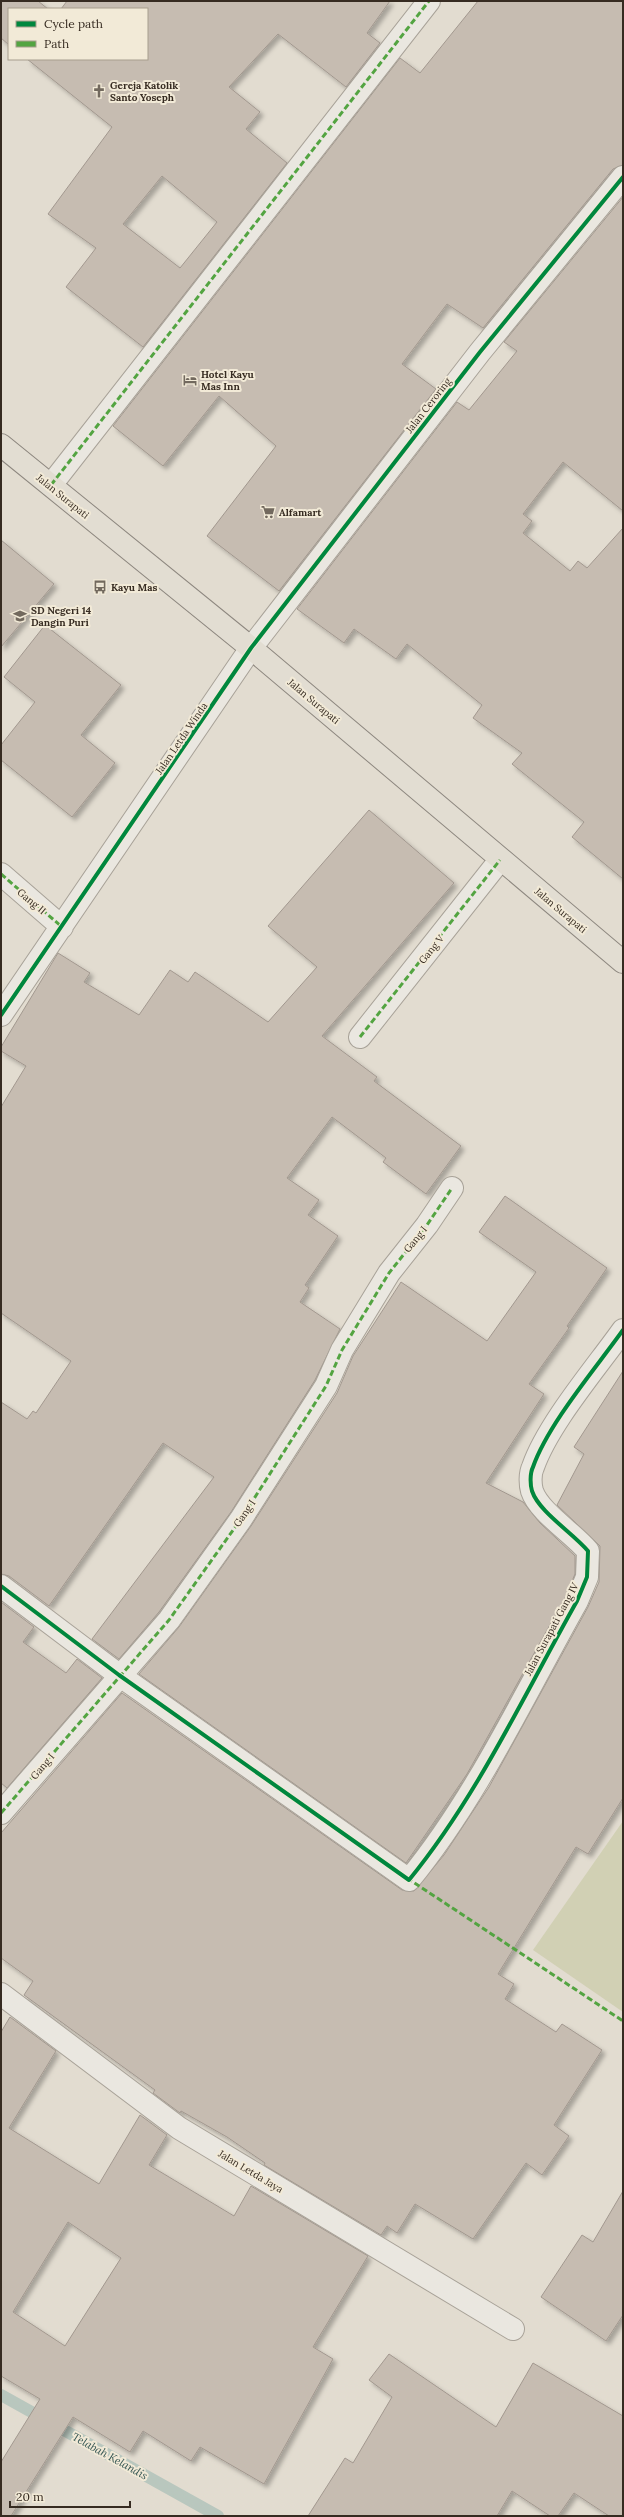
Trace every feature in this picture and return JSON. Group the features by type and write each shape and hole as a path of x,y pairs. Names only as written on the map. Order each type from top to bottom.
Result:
{"main road":[{"name":"Jalan Surapati","path":"1,445 251,648 500,860 623,962"}],"street":[{"path":"51,485 429,1"},
{"name":"Jalan Ceroring","path":"251,648 480,352 623,177"},
{"name":"Jalan Letda Winda","path":"1,1015 251,648"},
{"name":"Gang V","path":"360,1037 500,860"},
{"name":"Gang II","path":"1,874 62,927"},
{"name":"Gang I","path":"1,1813 119,1675 169,1620 241,1519 326,1386 342,1350 389,1273 427,1225 452,1188"},
{"name":"Jalan Surapati Gang IV","path":"119,1675 409,1880 429,1855 482,1771 576,1601 587,1577 588,1551 579,1540 550,1516 532,1492 532,1468 557,1422 623,1330"},
{"path":"1,1586 119,1675"},
{"name":"Jalan Letda Jaya","path":"1,1994 179,2128 513,2329"}],"green space":[{"path":"623,1821 623,2012 533,1950"}],"building":[{"path":"1,1 38,1 47,8 8,8 8,44 1,38"},
{"path":"67,1 390,1 367,33 380,43 346,87 278,34 229,87 260,112 246,129 287,163 143,347 66,287 96,248 48,214 112,127 28,60 148,60 148,8 62,8","holes":["162,176 217,222 180,268 123,224"]},
{"path":"478,1 623,1 623,165 613,169 483,328 447,304 402,364 436,389 279,591 207,536 276,446 219,396 163,466 113,426 400,58 420,73"},
{"path":"623,197 623,511 563,462 523,514 532,521 523,533 570,571 578,561 587,568 623,528 623,879 572,837 584,822 512,764 522,753 473,718 482,705 407,644 396,659 354,629 344,643 297,609 457,402 469,410 517,351 504,342"},
{"path":"1,540 54,584 1,647"},
{"path":"45,625 121,685 81,735 115,763 72,817 1,760 1,745 35,702 4,677"},
{"path":"369,810 454,883 322,1036 377,1077 374,1081 461,1146 426,1194 383,1162 386,1158 332,1117 287,1178 319,1200 308,1215 338,1236 305,1285 309,1288 300,1302 340,1329 315,1380 231,1512 159,1612 119,1659 92,1639 214,1477 163,1443 49,1606 9,1576 1,1574 1,1402 27,1419 33,1411 36,1413 71,1361 1,1313 1,1107 26,1066 1,1051 1,1047 58,953 90,973 84,982 139,1015 170,970 188,982 195,972 268,1022 317,967 268,926"},
{"path":"505,1196 607,1268 567,1326 569,1328 529,1384 544,1394 486,1483 523,1502 540,1523 575,1556 575,1574 566,1596 467,1774 406,1863 139,1674 179,1627 251,1526 337,1393 353,1356 401,1282 487,1341 536,1272 479,1232"},
{"path":"623,1371 623,1798 588,1854 576,1847 498,1974 514,1984 505,1999 556,2032 562,2024 602,2050 554,2125 569,2136 542,2175 526,2163 473,2239 415,2204 397,2233 387,2226 381,2235 264,2165 265,2163 227,2137 181,2111 180,2113 153,2093 155,2090 24,1995 33,1981 1,1958 1,1833 122,1693 402,1890 414,1891 444,1855 489,1787 588,1607 599,1582 600,1546 557,1505 584,1454 574,1447"},
{"path":"1,1602 34,1627 23,1642 66,1673 77,1659 102,1678 7,1788 1,1783"},
{"path":"10,2017 56,2051 9,2128 99,2184 140,2115 167,2135 149,2165 234,2216 251,2186 368,2256 313,2347 333,2359 264,2484 200,2447 191,2461 143,2431 130,2452 73,2417 11,2516 1,2516 1,2462 40,2399 1,2376 1,2032","holes":["68,2222 121,2258 65,2346 13,2312"]},
{"path":"623,2191 623,2315 606,2341 541,2297 582,2235 593,2242"},
{"path":"389,2354 496,2427 533,2363 623,2416 623,2516 609,2516 574,2493 558,2516 550,2516 512,2491 497,2516 308,2516 345,2458 353,2463 392,2397 369,2380"}],"waterway":[{"name":"Telabah Kelandis","path":"1,2395 218,2516"}],"marked path":[{"path":"51,485 429,1"},
{"path":"360,1037 500,860"},
{"path":"1,874 62,927"},
{"path":"1,1813 169,1620 241,1519 326,1386 342,1350 389,1273 427,1225 452,1188"},
{"path":"407,1878 623,2021"}],"cycle path":[{"path":"1,1015 251,648 480,352 623,177"},
{"path":"1,1586 119,1675 409,1880 434,1848 499,1745 577,1601 587,1577 588,1551 542,1507 532,1491 531,1475 540,1450 561,1415 623,1330"}],"place":[{"name":"Gereja Katolik Santo Yoseph","path":"99,91"},
{"name":"Hotel Kayu Mas Inn","path":"190,380"},
{"name":"Alfamart","path":"268,512"},
{"name":"Kayu Mas","path":"100,587"},
{"name":"SD Negeri 14 Dangin Puri","path":"20,616"}]}
